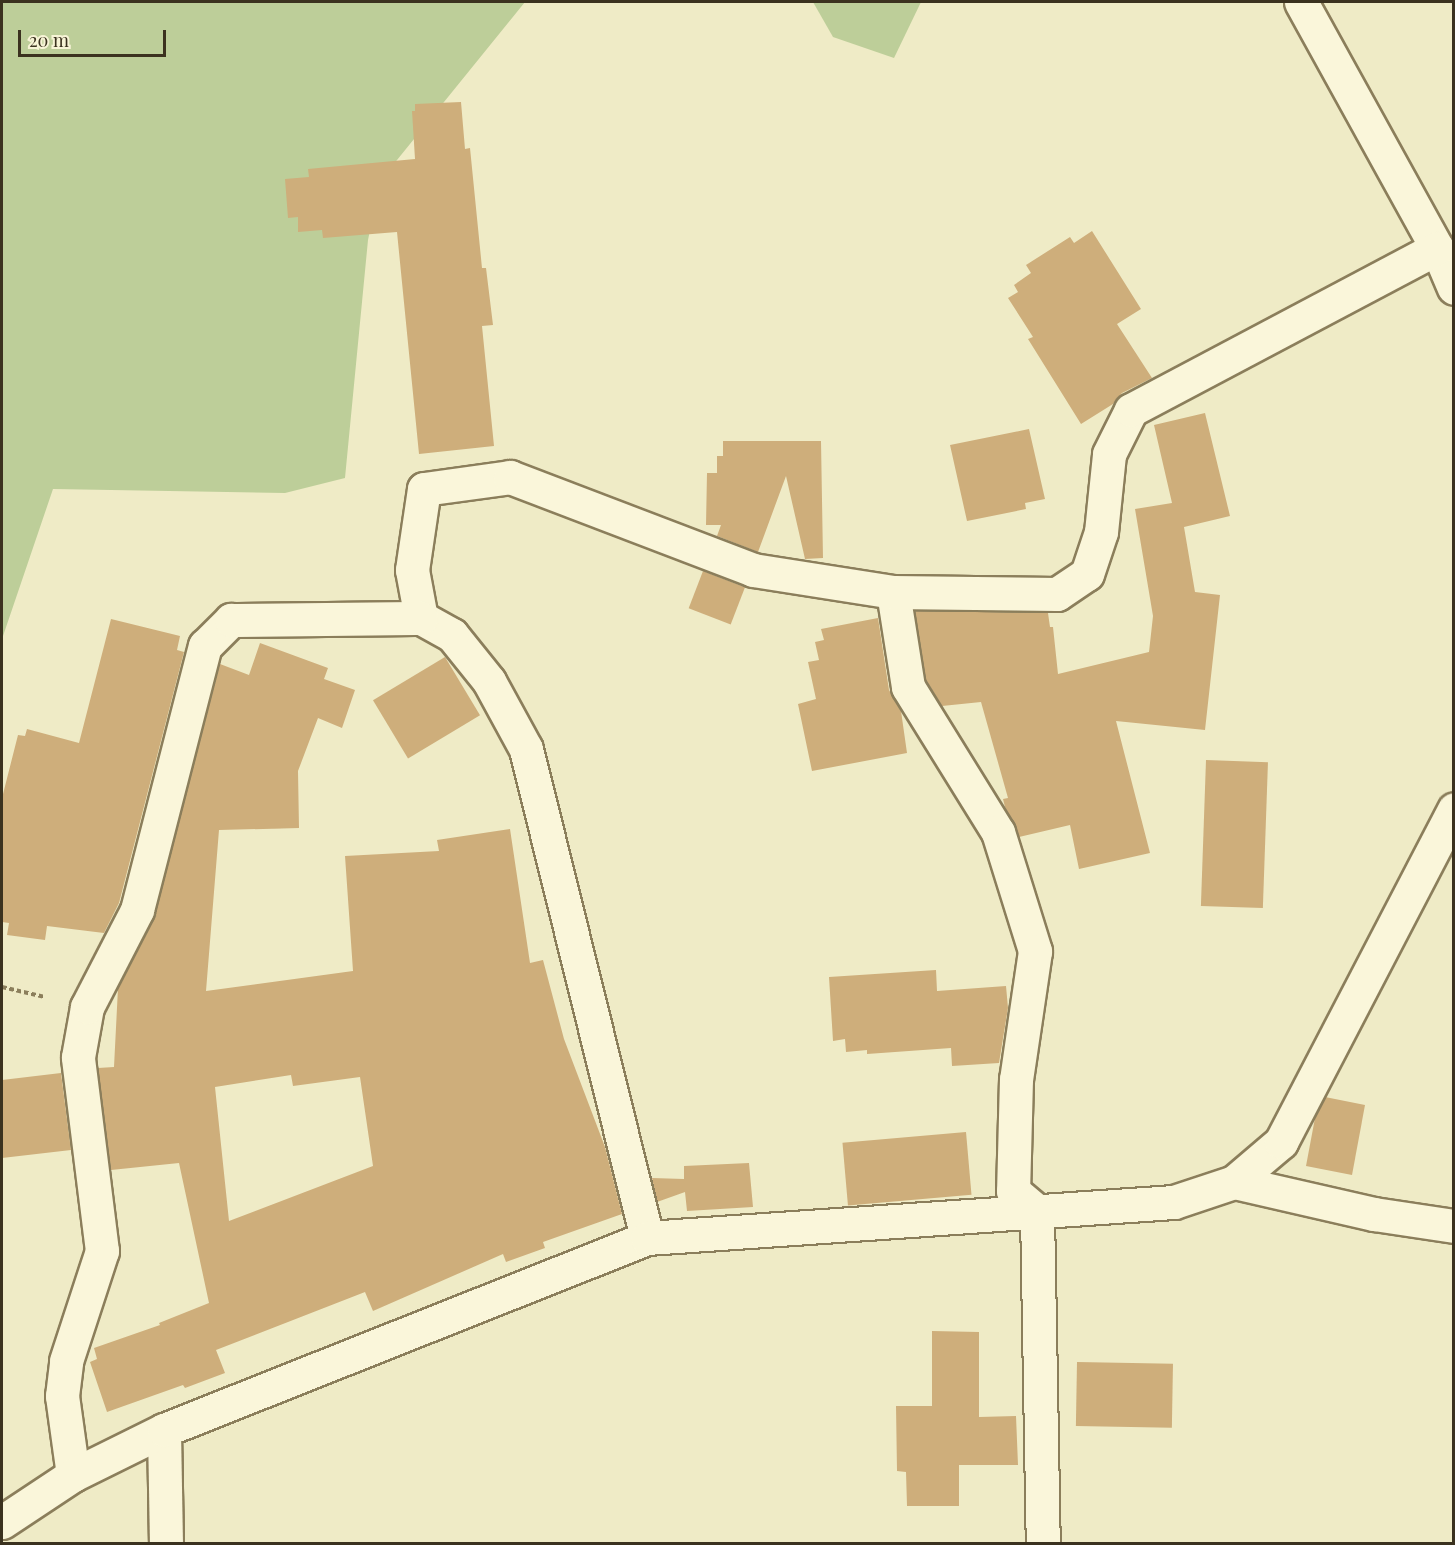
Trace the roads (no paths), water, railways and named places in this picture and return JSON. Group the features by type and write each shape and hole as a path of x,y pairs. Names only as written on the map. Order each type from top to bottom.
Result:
{"street":[{"path":"1300,2 1437,248 1454,288"},
{"path":"421,618 412,570 424,489 510,477 753,570 893,592 1057,594 1087,574 1101,532 1108,454 1131,410 1437,248"},
{"path":"893,592 908,687 998,832 1035,951 1016,1079 1013,1191 1037,1211 1042,1544"},
{"path":"73,1475 62,1396 66,1361 102,1251 78,1057 87,1007 137,910 206,646 231,620 421,618 452,635 489,681 526,749 647,1238"},
{"path":"2,1522 73,1475 164,1430 647,1238 1174,1202 1234,1182 1281,1142 1454,809"},
{"path":"1234,1182 1374,1214 1454,1226"},
{"path":"164,1430 166,1544"}]}
